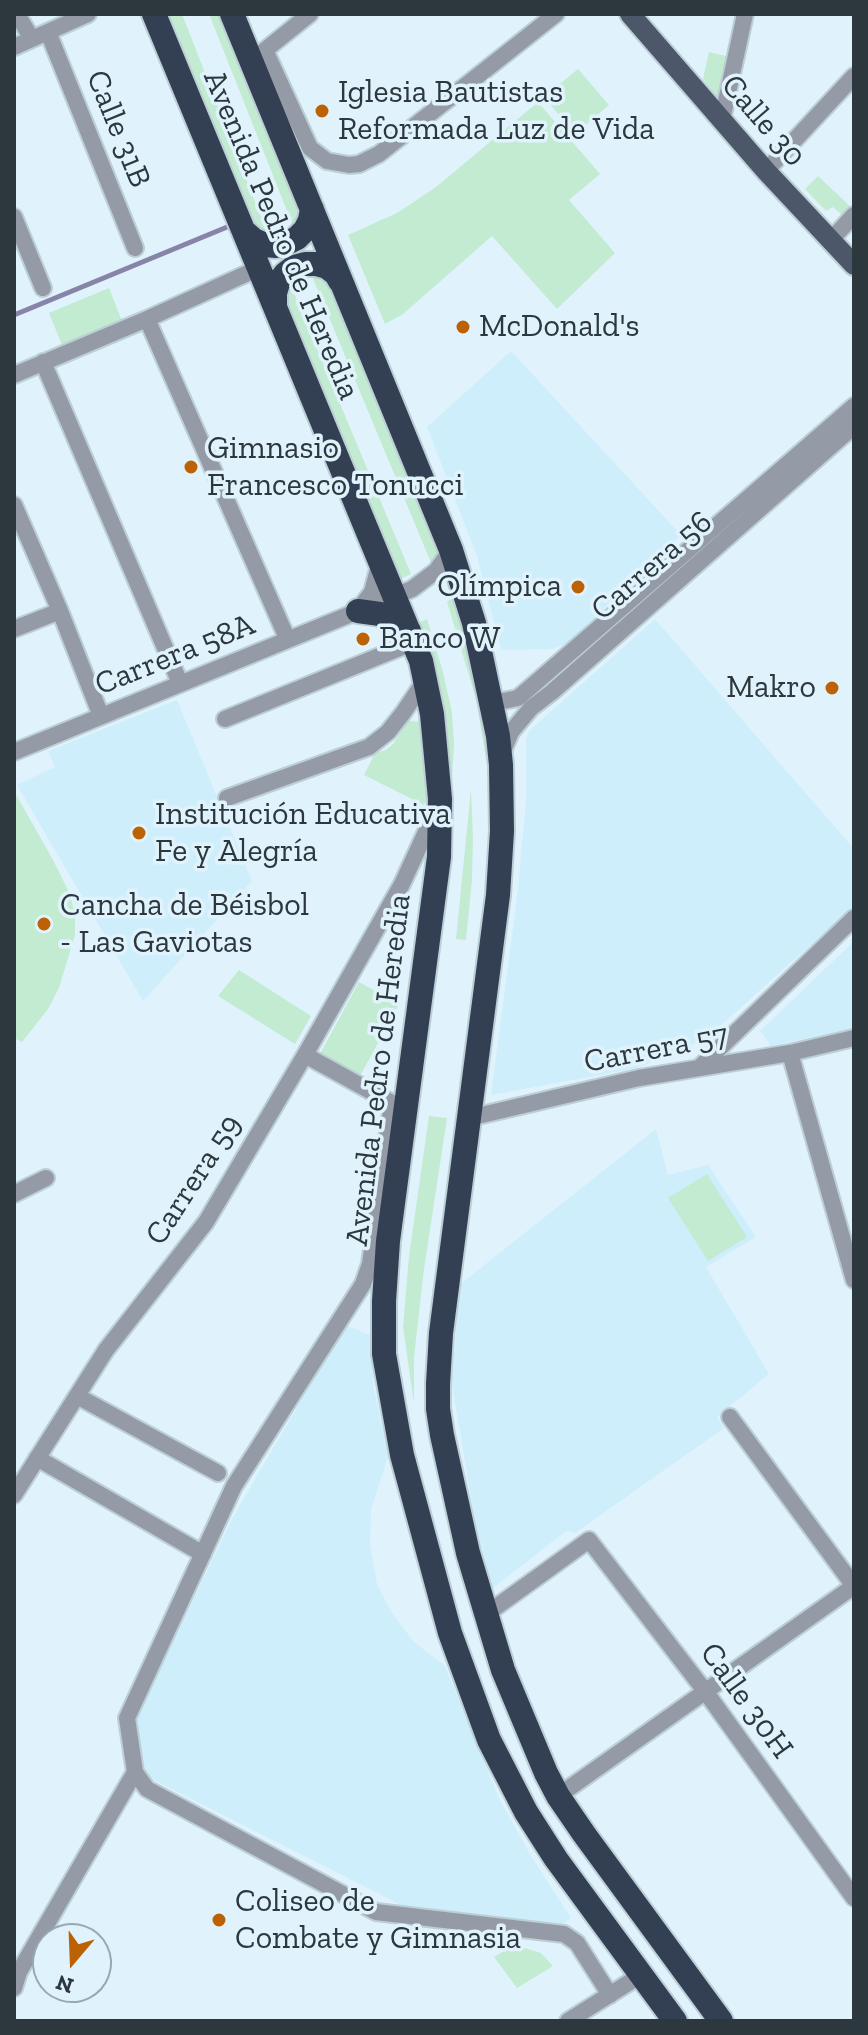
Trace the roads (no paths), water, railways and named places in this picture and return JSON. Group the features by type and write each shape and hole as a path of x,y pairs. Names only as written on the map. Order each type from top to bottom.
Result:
{"highway":[{"name":"Avenida Pedro de Heredia","path":"154,14 395,596 426,679 440,799 436,882 387,1253 383,1325 388,1385 402,1455 436,1586 489,1740 519,1799 573,1883 675,2021"},
{"name":"Avenida Pedro de Heredia","path":"232,14 258,55 312,209 451,550 474,623 500,758 502,831 498,895 441,1333 438,1409 468,1553 503,1670 529,1736 558,1796 721,2021"},
{"path":"246,233 265,245 287,243 305,230 312,209"},
{"path":"275,305 278,283 294,267 316,264 327,267 342,283"},
{"path":"358,611 380,614 411,637"}],"main road":[{"name":"Calle 30","path":"630,14 766,171 854,265"}],"street":[{"path":"17,14 32,39"},
{"path":"14,47 88,14"},
{"path":"310,14 258,55 310,148 327,161 349,165 359,164 379,154 556,14"},
{"path":"722,120 745,14"},
{"name":"Calle 31B","path":"48,32 135,248"},
{"path":"766,171 854,76"},
{"path":"830,241 854,215"},
{"path":"14,217 43,288"},
{"path":"14,375 259,268"},
{"path":"147,319 287,638"},
{"path":"43,362 180,683"},
{"name":"Carrera 56","path":"490,698 503,701 518,698 854,406"},
{"name":"Carrera 56","path":"500,758 511,732 531,708 854,426"},
{"path":"14,505 101,716"},
{"name":"Carrera 58A","path":"14,752 412,589 429,578 451,550"},
{"path":"358,611 376,583 380,560"},
{"path":"14,629 60,611"},
{"path":"225,719 411,637"},
{"path":"227,798 369,747 388,732 426,679"},
{"path":"403,713 432,714"},
{"name":"Carrera 59","path":"14,1495 106,1350 206,1222 402,884 440,799"},
{"path":"402,884 415,874 430,876 436,882"},
{"path":"700,1067 854,918"},
{"name":"Carrera 57","path":"469,1118 639,1078 790,1053 854,1038"},
{"path":"790,1053 854,1280"},
{"path":"305,1055 392,1103 370,1264 363,1284 234,1486 127,1718 135,1772 147,1789 376,1912 564,1934 577,1943 610,1995"},
{"path":"14,1194 46,1178"},
{"path":"77,1396 218,1473"},
{"path":"558,1796 854,1586 730,1417"},
{"path":"37,1458 203,1554"},
{"name":"Calle 30H","path":"485,1615 589,1540 705,1691 854,1898"},
{"path":"14,1988 19,1972 135,1772"},
{"path":"568,2021 641,1975"}],"waterway":[{"path":"14,315 232,225"}],"place":[{"name":"Iglesia Bautistas Reformada Luz de Vida","path":"322,111"},
{"name":"McDonald's","path":"463,327"},
{"name":"Gimnasio Francesco Tonucci","path":"191,467"},
{"name":"Olímpica","path":"578,587"},
{"name":"Banco W","path":"363,639"},
{"name":"Makro","path":"832,688"},
{"name":"Institución Educativa Fe y Alegría","path":"139,833"},
{"name":"Cancha de Béisbol - Las Gaviotas","path":"44,924"},
{"name":"Coliseo de Combate y Gimnasia","path":"219,1920"}]}
